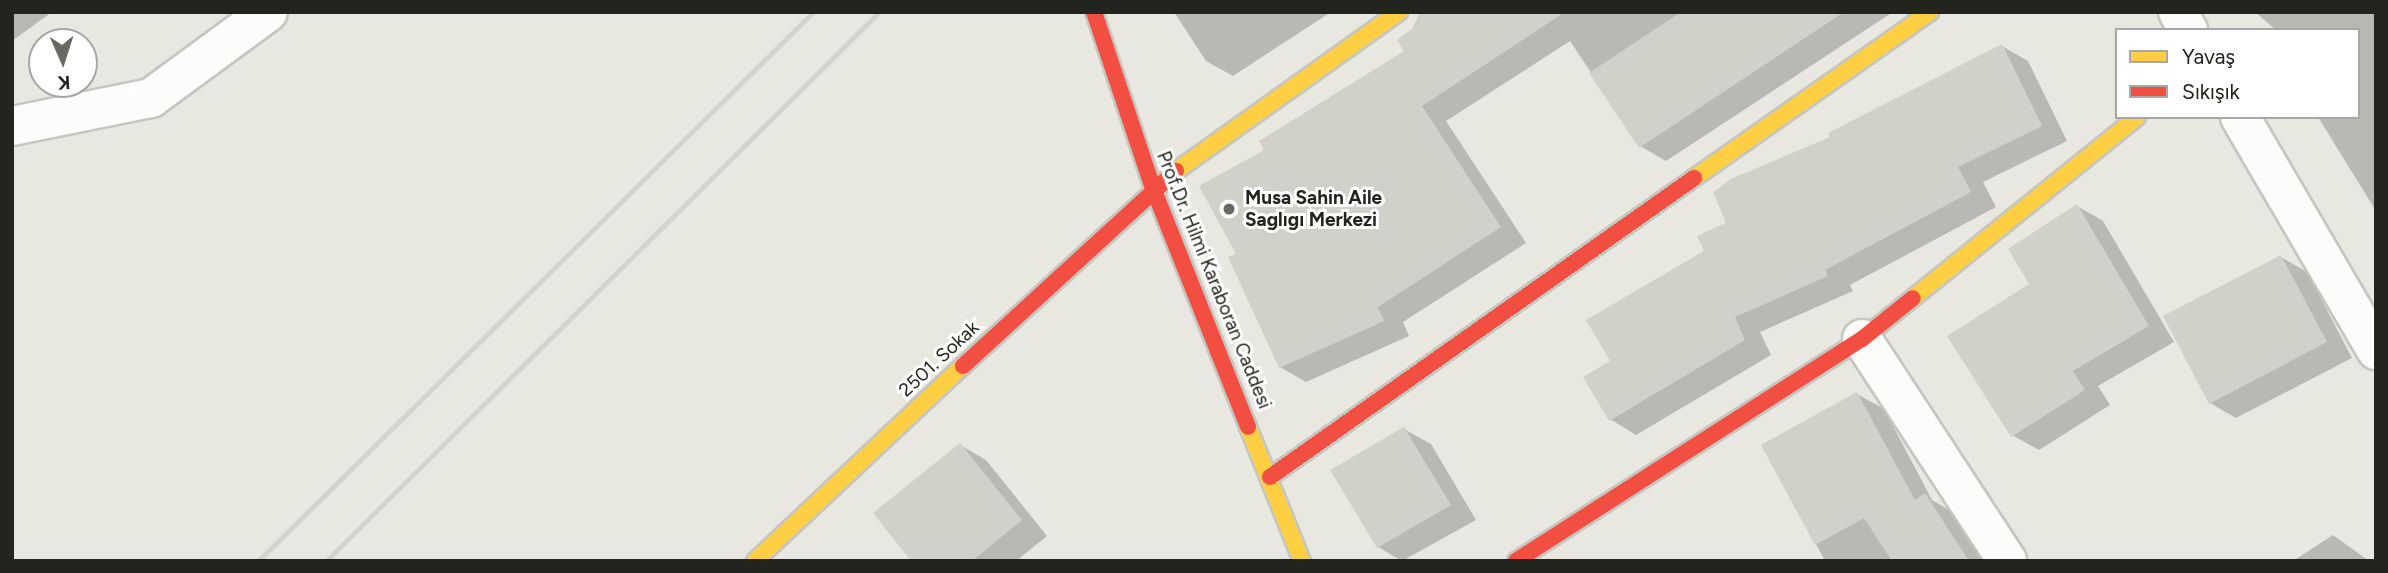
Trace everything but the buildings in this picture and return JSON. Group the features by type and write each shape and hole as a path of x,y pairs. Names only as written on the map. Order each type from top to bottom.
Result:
{"street":[{"path":"12,126 150,98 268,12"},
{"name":"Prof.Dr. Hilmi Karaboran Caddesi","path":"1094,12 1153,188 1302,561"},
{"name":"2501. Sokak","path":"755,561 1153,188 1399,12"},
{"path":"1269,477 1930,12"},
{"path":"2178,12 2188,28"},
{"path":"1516,561 1862,339 2135,119"},
{"path":"2241,119 2376,350"},
{"path":"1862,339 2007,561"}],"railway":[{"path":"258,561 813,12"},
{"path":"326,561 879,12"}],"traffic: slow":[{"path":"1176,171 1399,12"},
{"path":"1694,178 1930,12"},
{"path":"1913,298 2135,119"},
{"path":"755,561 963,366"},
{"path":"1248,427 1302,561"}],"traffic: jam":[{"path":"1094,12 1153,188 1248,427"},
{"path":"963,366 1176,171"},
{"path":"1270,477 1694,178"},
{"path":"1516,561 1862,339 1913,298"}],"place":[{"name":"Musa Sahin Aile Saglıgı Merkezi","path":"1229,209"}]}
